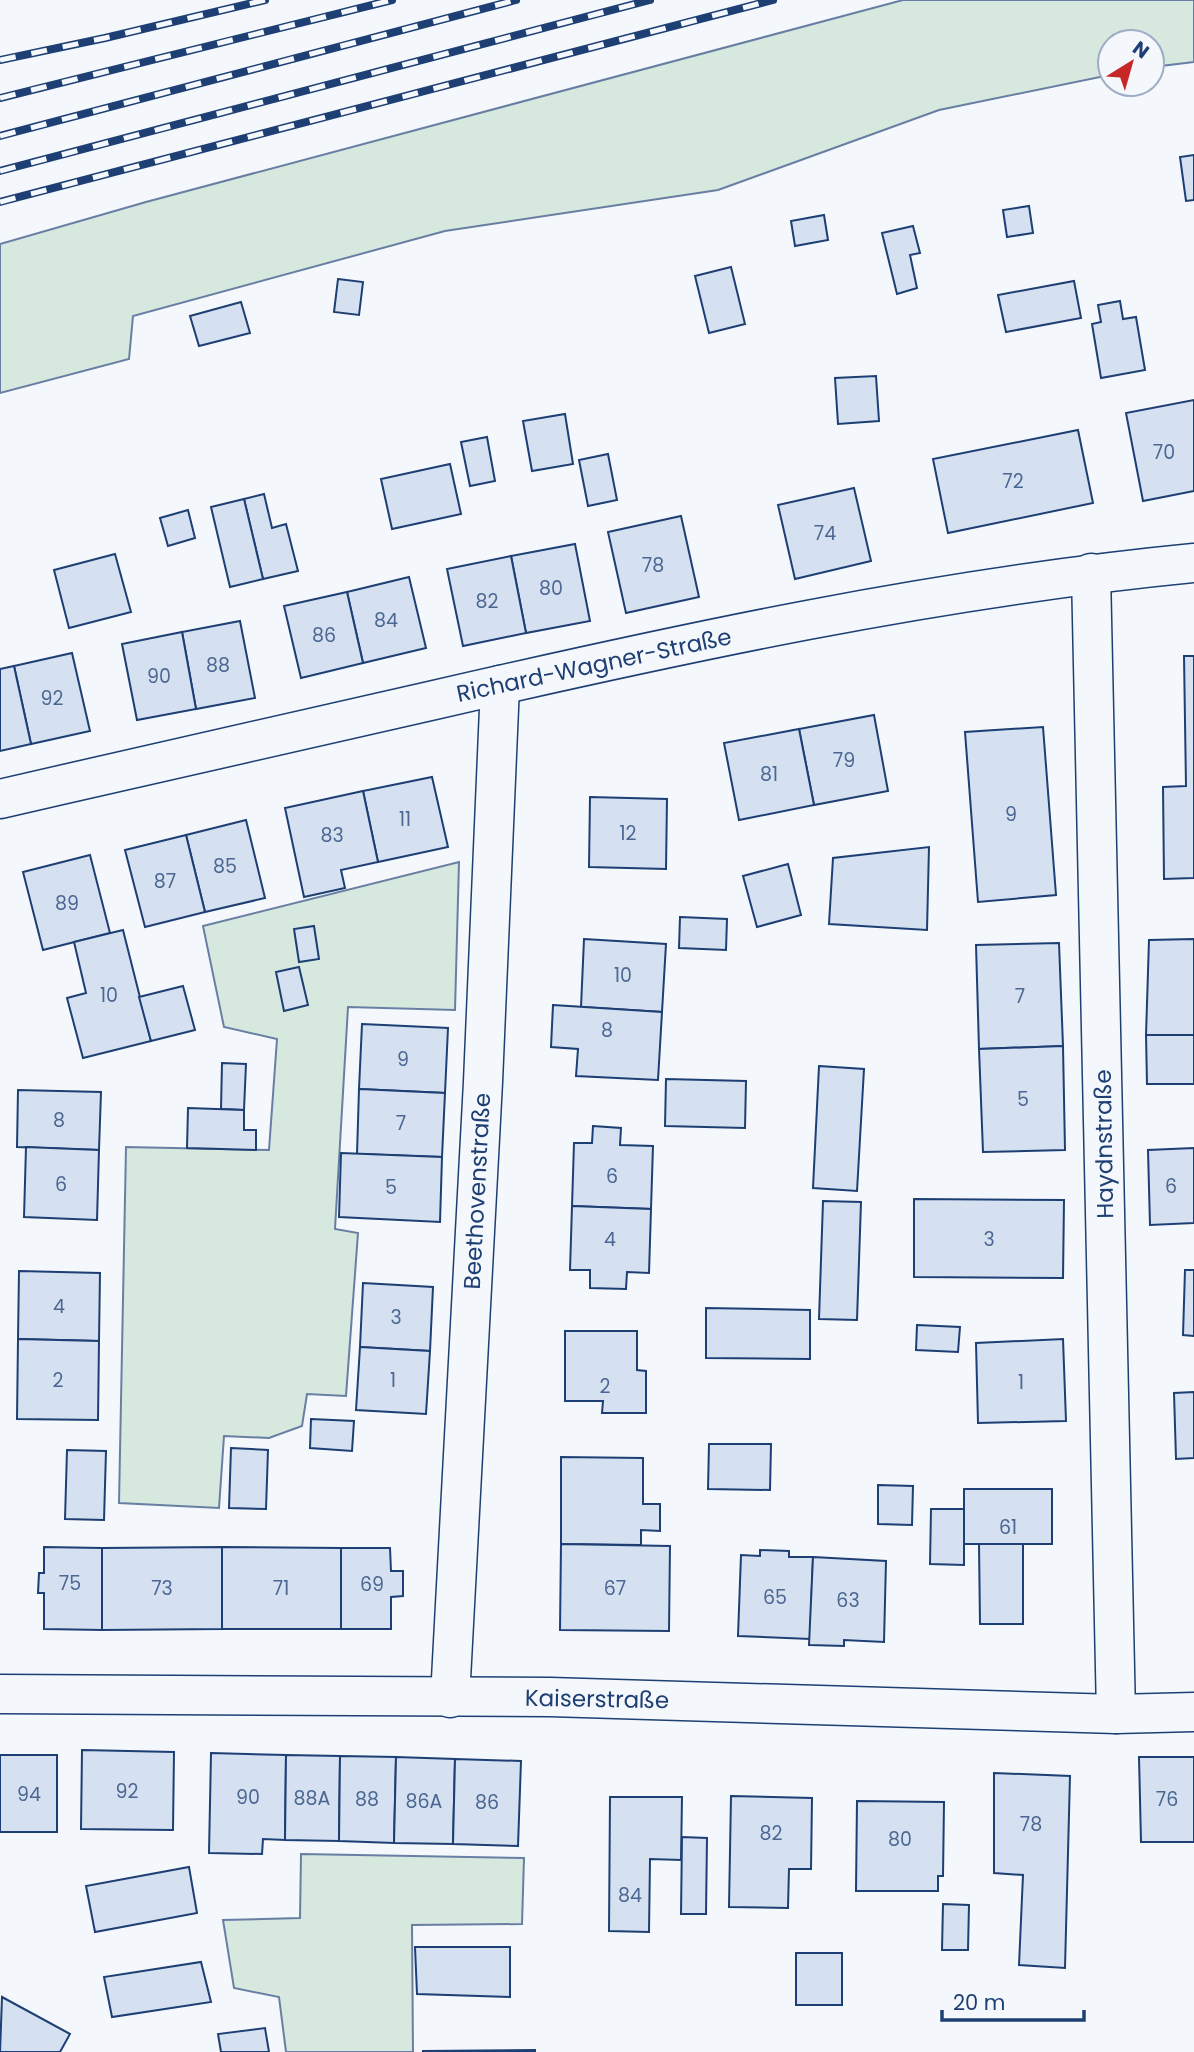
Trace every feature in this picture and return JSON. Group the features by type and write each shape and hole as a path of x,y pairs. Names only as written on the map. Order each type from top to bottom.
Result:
{"street":[{"name":"Richard-Wagner-Straße","path":"0,799 734,634 1091,573 1194,564"},
{"name":"Haydnstraße","path":"1091,573 1116,1714"},
{"name":"Beethovenstraße","path":"450,1698 500,685"},
{"name":"Kaiserstraße","path":"0,1694 551,1697 1116,1714 1194,1712"}],"shaded area":[{"path":"903,0 1194,0 1194,62 1166,65 1166,28 1096,28 1096,78 939,110 718,190 445,231 133,316 129,359 0,393 0,244 146,202"},
{"path":"459,862 455,1010 348,1007 335,1229 358,1233 346,1396 307,1394 302,1426 269,1438 224,1436 219,1508 119,1503 126,1147 269,1150 277,1039 224,1027 203,926"},
{"path":"301,1854 524,1858 522,1924 412,1925 413,2052 286,2052 279,1997 234,1988 223,1920 300,1918"}],"building":[{"path":"1194,155 1194,200 1186,201 1180,157"},
{"path":"1029,206 1033,233 1007,237 1003,210"},
{"path":"824,215 828,240 795,246 791,221"},
{"path":"913,226 920,253 910,255 917,288 897,294 882,233"},
{"path":"731,267 745,324 709,333 695,276"},
{"path":"338,279 363,282 359,315 334,312"},
{"path":"1074,281 1081,318 1006,332 998,295"},
{"path":"1120,301 1123,319 1136,317 1145,370 1101,378 1092,324 1101,322 1098,305"},
{"path":"241,302 250,333 199,346 190,316"},
{"path":"876,376 879,421 838,424 835,378"},
{"path":"1194,400 1194,491 1143,501 1126,413"},
{"path":"565,414 573,464 532,471 523,421"},
{"path":"1078,430 1093,503 948,533 933,459"},
{"path":"487,437 495,481 470,486 461,442"},
{"path":"608,454 617,500 588,506 579,460"},
{"path":"450,464 461,514 392,529 381,479"},
{"path":"854,488 871,561 795,579 778,505"},
{"path":"264,494 272,528 286,524 298,571 263,579 244,499"},
{"path":"244,499 263,579 230,587 211,507"},
{"path":"188,510 195,538 168,546 160,518"},
{"path":"681,516 699,597 626,613 608,532"},
{"path":"575,544 590,621 526,633 511,556"},
{"path":"115,554 131,612 69,628 54,570"},
{"path":"511,556 526,633 463,646 447,569"},
{"path":"409,577 426,648 363,663 347,592"},
{"path":"347,592 363,663 301,678 284,606"},
{"path":"240,621 255,698 196,709 182,632"},
{"path":"182,632 196,709 137,720 122,644"},
{"path":"72,653 90,731 31,744 14,666"},
{"path":"1184,656 1194,656 1194,878 1164,879 1163,787 1186,786"},
{"path":"14,666 31,744 0,751 0,669"},
{"path":"874,715 888,791 814,805 799,729"},
{"path":"1043,727 1056,895 978,902 965,732"},
{"path":"799,729 814,805 739,820 724,743"},
{"path":"432,777 448,847 378,862 363,791"},
{"path":"363,791 378,862 341,870 345,888 304,897 285,808"},
{"path":"590,797 667,799 666,869 589,867"},
{"path":"246,820 265,898 205,912 186,835"},
{"path":"186,835 205,912 145,927 125,850"},
{"path":"929,847 927,930 829,924 833,858"},
{"path":"90,855 110,933 43,950 23,872"},
{"path":"788,864 801,915 757,927 743,876"},
{"path":"680,917 727,919 726,950 679,948"},
{"path":"314,926 319,959 299,962 294,929"},
{"path":"123,930 151,1041 83,1058 67,998 86,993 74,942"},
{"path":"584,939 666,944 662,1012 581,1007"},
{"path":"1194,939 1194,1035 1146,1035 1149,940"},
{"path":"1059,943 1063,1046 979,1049 976,945"},
{"path":"299,967 308,1005 284,1011 276,972"},
{"path":"183,986 195,1030 151,1041 139,997"},
{"path":"553,1005 662,1012 658,1080 576,1076 578,1049 551,1047"},
{"path":"362,1024 448,1028 445,1093 359,1089"},
{"path":"1146,1035 1194,1035 1194,1084 1147,1084"},
{"path":"1063,1046 1065,1150 983,1152 979,1049"},
{"path":"222,1063 246,1064 244,1110 221,1109"},
{"path":"819,1066 864,1069 857,1191 813,1188"},
{"path":"666,1079 746,1081 745,1128 665,1126"},
{"path":"359,1089 445,1093 442,1157 357,1154"},
{"path":"18,1090 101,1092 99,1150 17,1147"},
{"path":"188,1108 244,1110 244,1130 256,1130 256,1150 187,1148"},
{"path":"593,1126 621,1128 620,1145 653,1146 651,1209 572,1206 574,1143 592,1143"},
{"path":"26,1147 99,1150 97,1220 24,1217"},
{"path":"1194,1148 1194,1223 1150,1225 1148,1150"},
{"path":"341,1153 442,1157 440,1222 339,1217"},
{"path":"914,1199 1064,1200 1063,1278 914,1277"},
{"path":"823,1201 861,1202 857,1320 819,1319"},
{"path":"572,1206 651,1209 649,1273 627,1272 626,1289 590,1288 590,1270 570,1270"},
{"path":"1185,1270 1194,1270 1194,1336 1183,1335"},
{"path":"19,1271 100,1273 99,1341 18,1339"},
{"path":"363,1283 433,1287 430,1351 360,1347"},
{"path":"706,1308 810,1310 810,1359 706,1358"},
{"path":"917,1325 960,1327 958,1352 916,1350"},
{"path":"565,1331 637,1331 637,1370 646,1371 646,1413 602,1413 603,1401 565,1401"},
{"path":"18,1339 99,1341 98,1420 17,1419"},
{"path":"1063,1339 1066,1421 978,1423 976,1343"},
{"path":"360,1347 430,1351 426,1414 356,1410"},
{"path":"1194,1392 1194,1458 1176,1459 1174,1393"},
{"path":"311,1419 354,1421 352,1451 310,1448"},
{"path":"709,1444 771,1444 770,1490 708,1489"},
{"path":"231,1448 268,1450 266,1509 229,1508"},
{"path":"67,1450 106,1451 104,1520 65,1519"},
{"path":"561,1457 643,1458 643,1504 660,1504 660,1531 641,1530 641,1545 561,1544"},
{"path":"878,1485 913,1486 912,1525 878,1524"},
{"path":"964,1489 1052,1489 1052,1544 964,1544"},
{"path":"931,1509 964,1509 964,1565 930,1564"},
{"path":"561,1544 670,1546 669,1631 560,1630"},
{"path":"979,1544 1023,1544 1023,1624 980,1624"},
{"path":"44,1547 102,1548 102,1630 44,1629 44,1593 38,1593 39,1573 44,1573"},
{"path":"222,1547 222,1629 102,1630 102,1548"},
{"path":"222,1547 341,1548 341,1629 222,1629"},
{"path":"341,1548 390,1548 391,1571 403,1571 403,1596 391,1597 391,1629 341,1629"},
{"path":"760,1550 789,1551 789,1557 813,1557 810,1639 738,1636 741,1555 760,1556"},
{"path":"813,1557 886,1561 884,1642 844,1640 844,1646 809,1645"},
{"path":"82,1750 174,1752 173,1830 81,1829"},
{"path":"211,1753 286,1755 285,1840 263,1839 262,1854 209,1853"},
{"path":"0,1755 57,1755 57,1832 0,1832"},
{"path":"286,1755 340,1756 339,1841 285,1840"},
{"path":"340,1756 396,1757 394,1843 339,1841"},
{"path":"396,1757 455,1759 453,1844 394,1843"},
{"path":"1139,1757 1194,1757 1194,1842 1141,1842"},
{"path":"455,1759 521,1761 518,1846 453,1844"},
{"path":"994,1773 1070,1776 1065,1968 1019,1965 1023,1875 994,1873"},
{"path":"731,1796 812,1798 811,1869 789,1869 788,1908 729,1907"},
{"path":"610,1797 682,1797 681,1860 650,1859 649,1932 609,1931"},
{"path":"857,1801 944,1802 943,1876 938,1876 938,1891 856,1891"},
{"path":"682,1837 707,1838 706,1914 681,1914"},
{"path":"189,1867 197,1913 95,1932 86,1886"},
{"path":"943,1904 969,1905 968,1950 942,1950"},
{"path":"415,1947 510,1947 510,1997 417,1994"},
{"path":"796,1953 842,1953 842,2005 796,2005"},
{"path":"201,1962 211,2002 112,2017 104,1977"},
{"path":"2,1997 70,2034 60,2052 0,2052"},
{"path":"265,2028 269,2052 221,2052 218,2034"},
{"path":"535,2050 535,2052 422,2051"}],"railway":[{"path":"0,60 265,0"},
{"path":"0,98 392,0"},
{"path":"0,136 516,0"},
{"path":"0,171 650,0"},
{"path":"0,202 773,0"}]}
